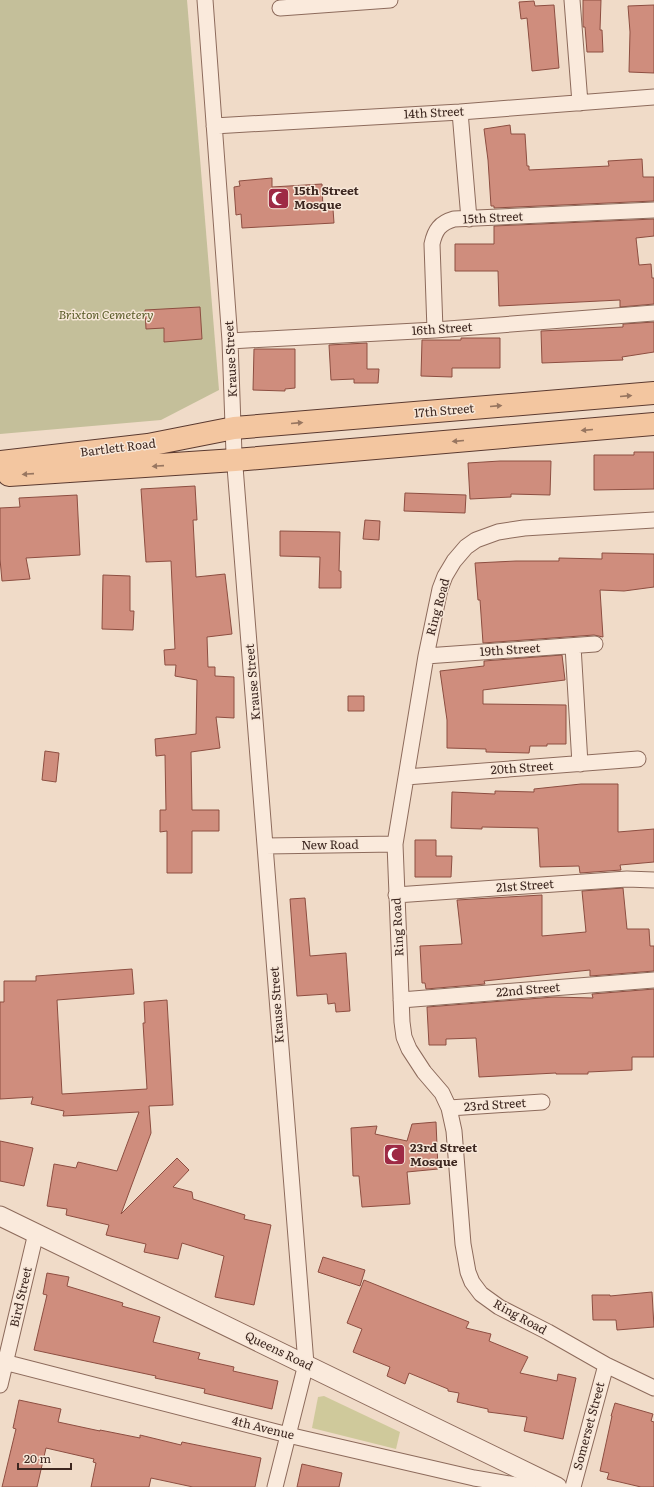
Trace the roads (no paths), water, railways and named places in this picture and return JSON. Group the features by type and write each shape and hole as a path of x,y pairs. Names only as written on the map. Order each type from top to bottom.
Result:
{"main road":[{"name":"17th Street","path":"234,428 654,393"},
{"path":"235,460 654,424"},
{"name":"Bartlett Road","path":"0,462 148,445 234,428"},
{"name":"Bartlett Road","path":"0,476 235,460"}],"street":[{"name":"Krause Street","path":"205,0 230,341 235,460 306,1364 275,1487"},
{"path":"280,8 390,0"},
{"path":"572,0 580,103"},
{"name":"14th Street","path":"214,126 460,112 654,97"},
{"path":"460,112 469,219"},
{"name":"15th Street","path":"436,330 432,244 434,234 439,226 445,222 469,219 654,210"},
{"name":"16th Street","path":"230,341 436,330 654,313"},
{"name":"Ring Road","path":"654,520 524,528 498,532 476,540 466,547 454,561 445,576 440,589 426,656 395,844 402,1022 409,1049 424,1072 442,1093 449,1108 454,1131 463,1244 468,1272 472,1282 481,1294 499,1307 548,1332 606,1365 654,1388"},
{"name":"19th Street","path":"426,656 595,644"},
{"path":"573,646 580,764"},
{"name":"20th Street","path":"406,777 638,760"},
{"name":"New Road","path":"266,846 395,844"},
{"name":"21st Street","path":"396,895 627,879 654,880"},
{"name":"22nd Street","path":"401,1000 654,980"},
{"name":"23rd Street","path":"449,1108 542,1102"},
{"name":"Queens Road","path":"0,1216 557,1487"},
{"name":"Bird Street","path":"0,1385 3,1362 36,1233"},
{"name":"4th Avenue","path":"3,1362 288,1435 474,1478 528,1487"},
{"name":"Somerset Street","path":"573,1487 606,1365"}],"place":[{"name":"15th Street Mosque","path":"279,198"},
{"name":"23rd Street Mosque","path":"395,1155"}],"park label":[{"name":"Brixton Cemetery","path":"106,315"}]}
